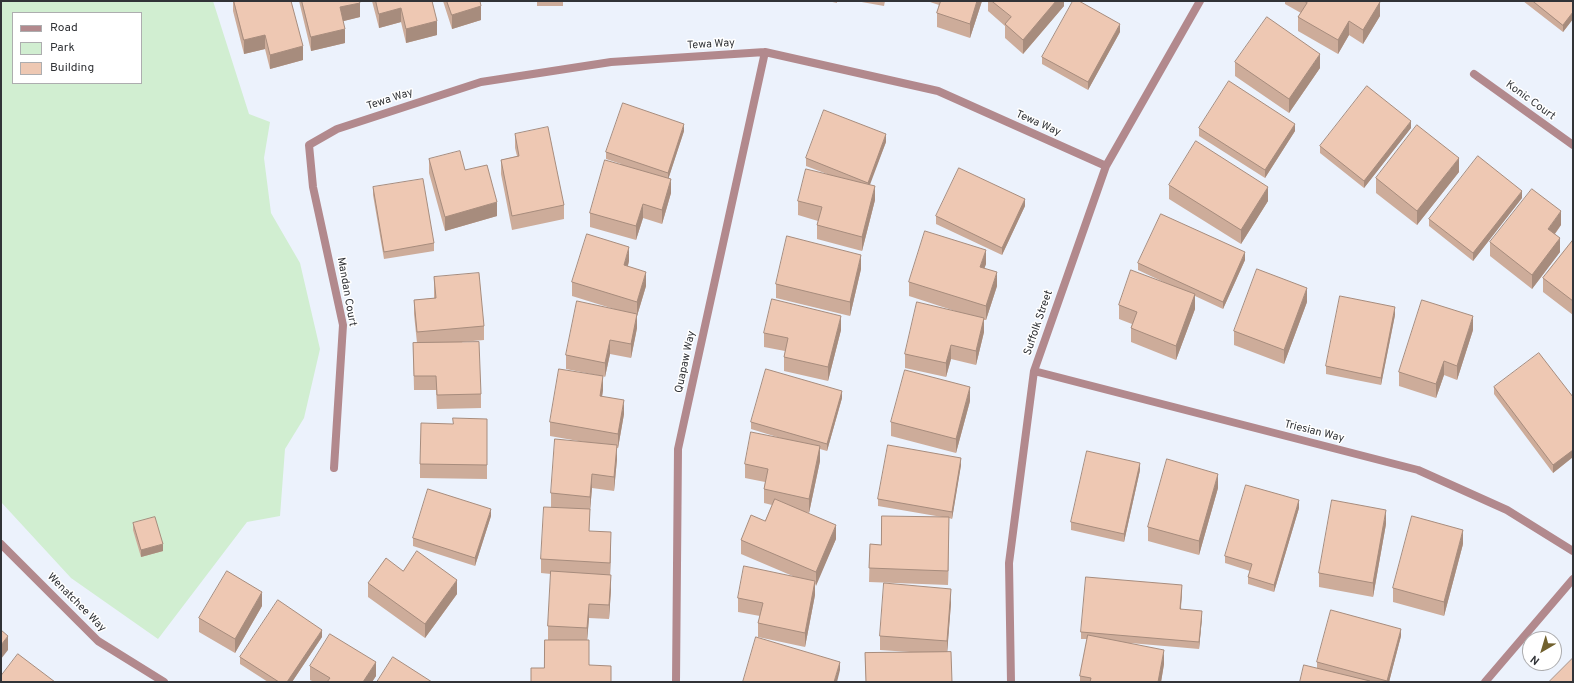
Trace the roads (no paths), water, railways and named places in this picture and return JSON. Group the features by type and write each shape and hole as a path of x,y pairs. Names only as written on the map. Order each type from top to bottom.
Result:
{"street":[{"name":"Suffolk Street","path":"1011,682 1009,563 1034,371 1106,166 1200,1"},
{"name":"Tewa Way","path":"309,145 337,130 481,82 611,62 765,52 938,91 1106,166"},
{"name":"Quapaw Way","path":"676,682 678,449 765,52"},
{"name":"Konic Court","path":"1474,74 1573,145"},
{"name":"Mandan Court","path":"309,145 313,186 343,325 334,468"},
{"name":"Triesian Way","path":"1034,371 1418,470 1507,510 1573,551"},
{"name":"Wenatchee Way","path":"1,544 98,642 164,682"},
{"path":"1485,682 1573,579"}]}
